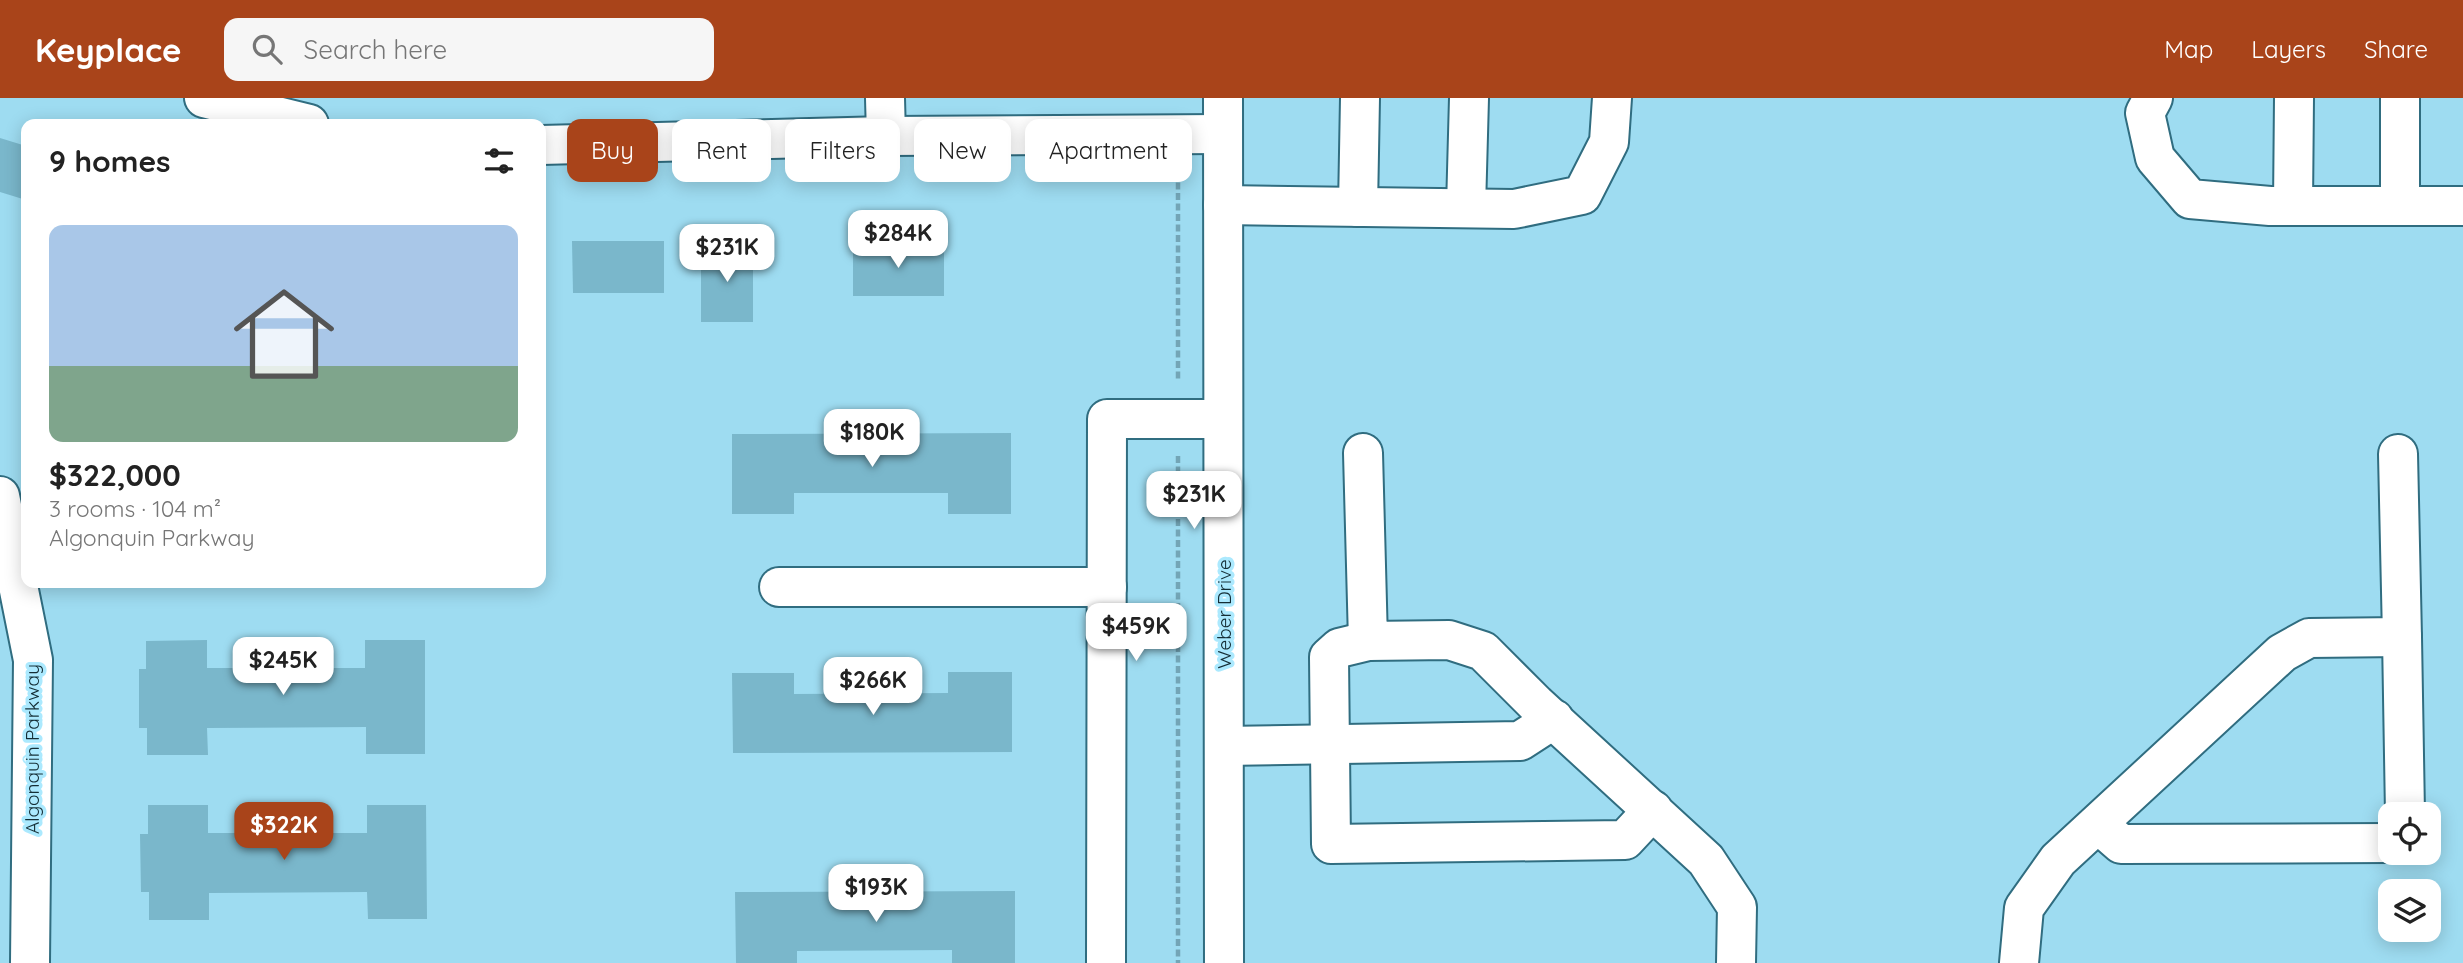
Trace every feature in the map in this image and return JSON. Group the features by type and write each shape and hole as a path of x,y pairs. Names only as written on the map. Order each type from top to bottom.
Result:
{"street":[{"path":"204,98 289,119"},
{"path":"885,98 886,119"},
{"path":"1359,207 1360,98"},
{"path":"1466,208 1469,98"},
{"path":"1223,205 1514,209 1582,195 1608,142 1612,98"},
{"path":"2153,98 2145,113 2155,158 2190,199 2270,206 2463,206"},
{"path":"2293,205 2294,98"},
{"path":"2399,206 2400,98"},
{"path":"1192,129 1223,116"},
{"name":"Weber Drive","path":"1223,116 1224,963"},
{"path":"900,136 1025,136"},
{"path":"546,145 785,139"},
{"path":"1106,963 1107,419 1223,419"},
{"path":"1363,453 1368,641"},
{"path":"2398,454 2405,802"},
{"name":"Algonquin Parkway","path":"0,496 21,572"},
{"path":"779,587 1107,587"},
{"name":"Algonquin Parkway","path":"23,588 33,660 30,963"},
{"path":"2019,963 2024,908 2059,860 2282,653 2309,638 2402,637"},
{"path":"1653,810 1625,840 1331,844 1329,657 1339,648 1368,641 1449,640 1483,651 1554,719 1653,810 1706,860 1737,906 1737,963"},
{"path":"1224,746 1520,741 1554,719"},
{"path":"2098,824 2121,844 2378,842"}],"path":[{"path":"1178,182 1178,963"}],"building":[{"path":"0,138 21,144 21,198 0,192"},
{"path":"572,241 664,241 664,293 573,293"},
{"path":"853,244 944,244 944,296 853,296"},
{"path":"753,246 753,322 701,322 701,247"},
{"path":"1011,433 1011,514 948,514 948,493 794,493 794,514 732,514 732,434"},
{"path":"207,640 207,668 365,668 365,640 425,640 425,754 366,754 366,727 207,728 208,755 147,755 147,728 139,728 139,669 146,669 146,641"},
{"path":"948,672 1012,672 1012,752 733,753 732,673 794,673 794,694 948,693"},
{"path":"148,805 208,805 208,833 367,833 367,805 426,805 427,919 368,919 367,892 209,893 209,920 149,920 149,892 141,892 140,834 148,834"},
{"path":"1015,891 1015,963 952,963 952,950 797,951 797,963 736,963 735,892"}]}
